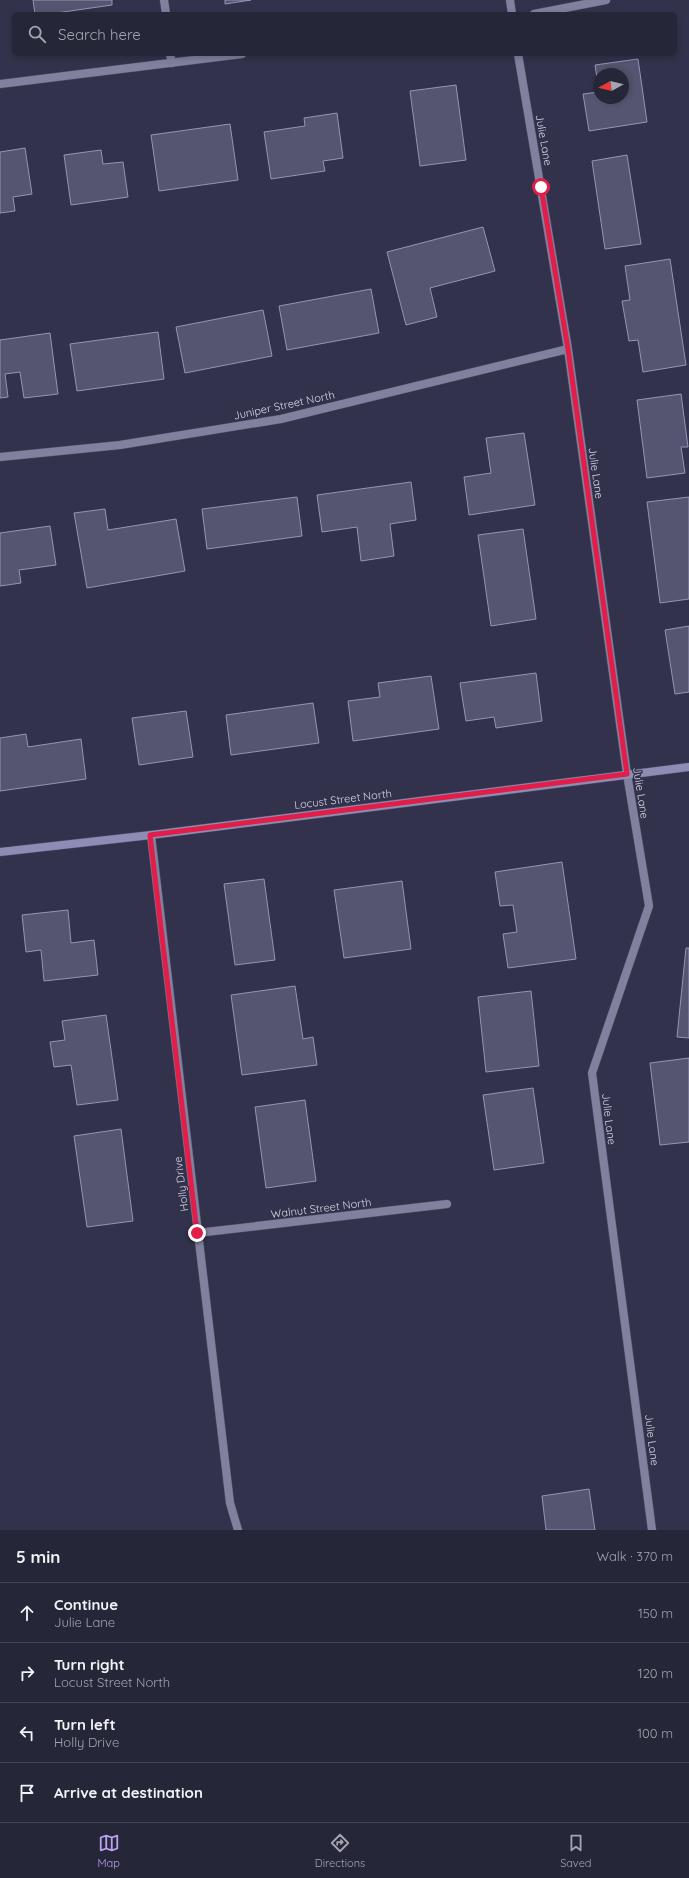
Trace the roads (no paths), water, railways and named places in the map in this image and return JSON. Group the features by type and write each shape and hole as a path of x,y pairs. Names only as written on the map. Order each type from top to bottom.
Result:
{"street":[{"path":"164,0 166,12"},
{"path":"510,0 512,12"},
{"path":"544,12 606,0"},
{"path":"170,56 172,63"},
{"path":"0,84 226,56"},
{"name":"Julie Lane","path":"518,56 568,349 627,774 649,906 592,1074 652,1530"},
{"name":"Juniper Street North","path":"0,457 120,445 281,419 568,349"},
{"name":"Locust Street North","path":"0,852 150,835 689,767"},
{"name":"Holly Drive","path":"150,835 230,1503 238,1530"},
{"name":"Walnut Street North","path":"197,1233 447,1204"}]}
